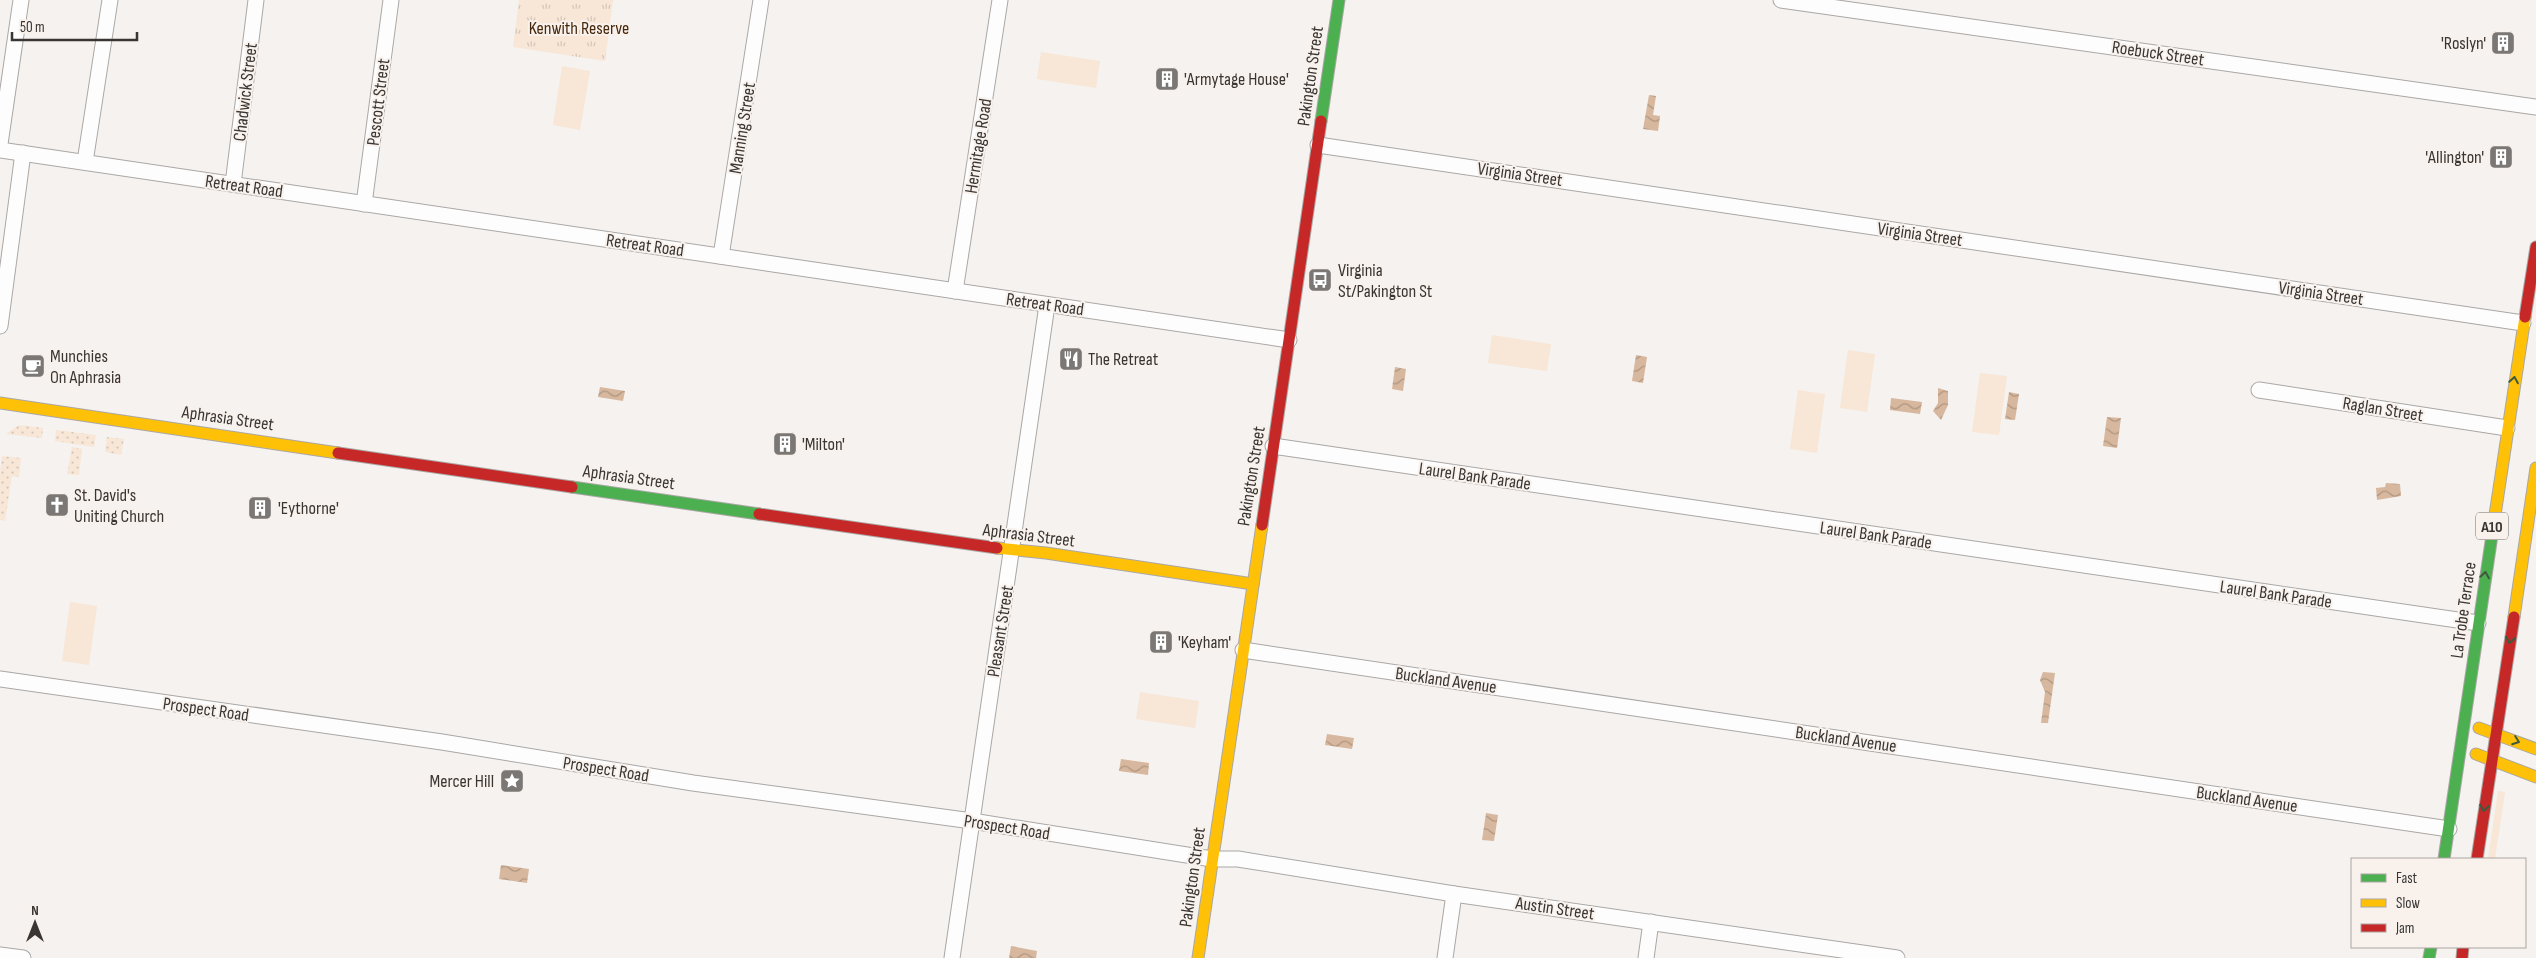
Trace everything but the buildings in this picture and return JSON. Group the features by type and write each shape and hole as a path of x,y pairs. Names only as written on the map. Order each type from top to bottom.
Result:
{"main road":[{"name":"Pakington Street","path":"1198,958 1339,0"},
{"name":"La Trobe Terrace","path":"2444,858 2507,428 2536,247"},
{"name":"Aphrasia Street","path":"0,403 1253,584"},
{"name":"A10","path":"2477,858 2536,468"},
{"path":"2464,723 2536,748"},
{"path":"2461,749 2536,777"}],"street":[{"path":"0,144 21,0"},
{"path":"85,162 110,0"},
{"name":"Chadwick Street","path":"234,184 256,0"},
{"name":"Pescott Street","path":"364,204 391,0"},
{"name":"Manning Street","path":"721,256 761,0"},
{"name":"Hermitage Road","path":"956,291 1000,0"},
{"name":"Roebuck Street","path":"1780,0 2536,107"},
{"name":"Virginia Street","path":"1318,144 2523,323"},
{"name":"Retreat Road","path":"0,150 1289,340"},
{"path":"0,326 23,153"},
{"name":"Pleasant Street","path":"952,958 1047,305"},
{"name":"Raglan Street","path":"2259,390 2507,428"},
{"name":"Laurel Bank Parade","path":"1273,446 2478,623"},
{"name":"Buckland Avenue","path":"1243,650 2449,829"},
{"name":"Prospect Road","path":"0,679 442,742 693,783 972,821 1212,859"},
{"name":"Austin Street","path":"1212,859 1238,860 1454,894 1897,958"},
{"path":"1445,958 1454,894"},
{"path":"1646,958 1651,922"},
{"path":"0,955 23,958"}],"green space":[{"name":"Kenwith Reserve","path":"519,0 613,0 605,61 513,47"},
{"path":"1041,52 1100,61 1096,88 1037,79"},
{"path":"562,66 590,71 580,130 553,125"},
{"path":"1492,335 1551,344 1547,371 1488,363"},
{"path":"1848,350 1875,354 1867,412 1840,408"},
{"path":"1980,373 2007,376 1999,435 1972,432"},
{"path":"1798,390 1825,394 1817,453 1790,449"},
{"path":"19,425 43,428 42,438 6,434"},
{"path":"56,430 96,435 94,447 55,441"},
{"path":"107,437 124,439 121,455 105,452"},
{"path":"72,447 82,449 79,475 67,474"},
{"path":"2,456 21,458 19,477 12,476 5,521 0,520"},
{"path":"70,602 97,606 89,665 62,661"},
{"path":"1140,692 1199,701 1195,728 1136,719"},
{"path":"2498,791 2505,792 2495,858 2488,858"}],"water":[{"path":"1649,95 1656,96 1653,115 1660,116 1658,131 1643,129"},
{"path":"1636,355 1647,357 1643,383 1632,381"},
{"path":"1395,367 1406,369 1403,391 1392,389"},
{"path":"600,387 625,391 623,401 598,397"},
{"path":"1938,388 1948,391 1948,405 1941,420 1933,411 1938,403"},
{"path":"2009,392 2019,394 2015,420 2005,419"},
{"path":"1891,398 1922,402 1920,414 1890,410"},
{"path":"2107,417 2121,418 2117,448 2103,446"},
{"path":"2386,483 2400,484 2401,496 2377,500 2376,488 2385,487"},
{"path":"2043,672 2055,673 2048,723 2041,723 2045,692 2040,680"},
{"path":"1327,734 1354,738 1352,749 1325,745"},
{"path":"1121,759 1149,763 1148,775 1119,771"},
{"path":"1486,813 1498,815 1494,841 1482,840"},
{"path":"501,865 529,869 527,883 499,879"},
{"path":"1011,946 1037,951 1036,958 1009,958"}],"traffic: fast":[{"path":"1321,121 1339,0"},
{"path":"572,487 759,514"},
{"path":"2444,858 2495,515"},
{"path":"2429,958 2431,948"}],"traffic: slow":[{"path":"2495,515 2525,317"},
{"path":"0,403 338,453"},
{"path":"2514,617 2536,468"},
{"path":"1198,958 1262,525"},
{"path":"997,548 1046,553 1253,584"},
{"path":"2479,728 2536,749"},
{"path":"2476,754 2536,777"}],"traffic: jam":[{"path":"1262,525 1321,121"},
{"path":"2525,317 2536,247"},
{"path":"338,453 572,487"},
{"path":"759,514 997,548"},
{"path":"2477,858 2514,617"},
{"path":"2462,958 2463,948"}],"place":[{"name":"'Roslyn'","path":"2503,43"},
{"name":"'Armytage House'","path":"1167,79"},
{"name":"'Allington'","path":"2501,157"},
{"name":"Virginia St/Pakington St","path":"1320,280"},
{"name":"The Retreat","path":"1071,359"},
{"name":"Munchies On Aphrasia","path":"33,366"},
{"name":"'Milton'","path":"785,444"},
{"name":"St. David's Uniting Church","path":"57,505"},
{"name":"'Eythorne'","path":"260,508"},
{"name":"'Keyham'","path":"1161,642"},
{"name":"Mercer Hill","path":"512,781"}]}
